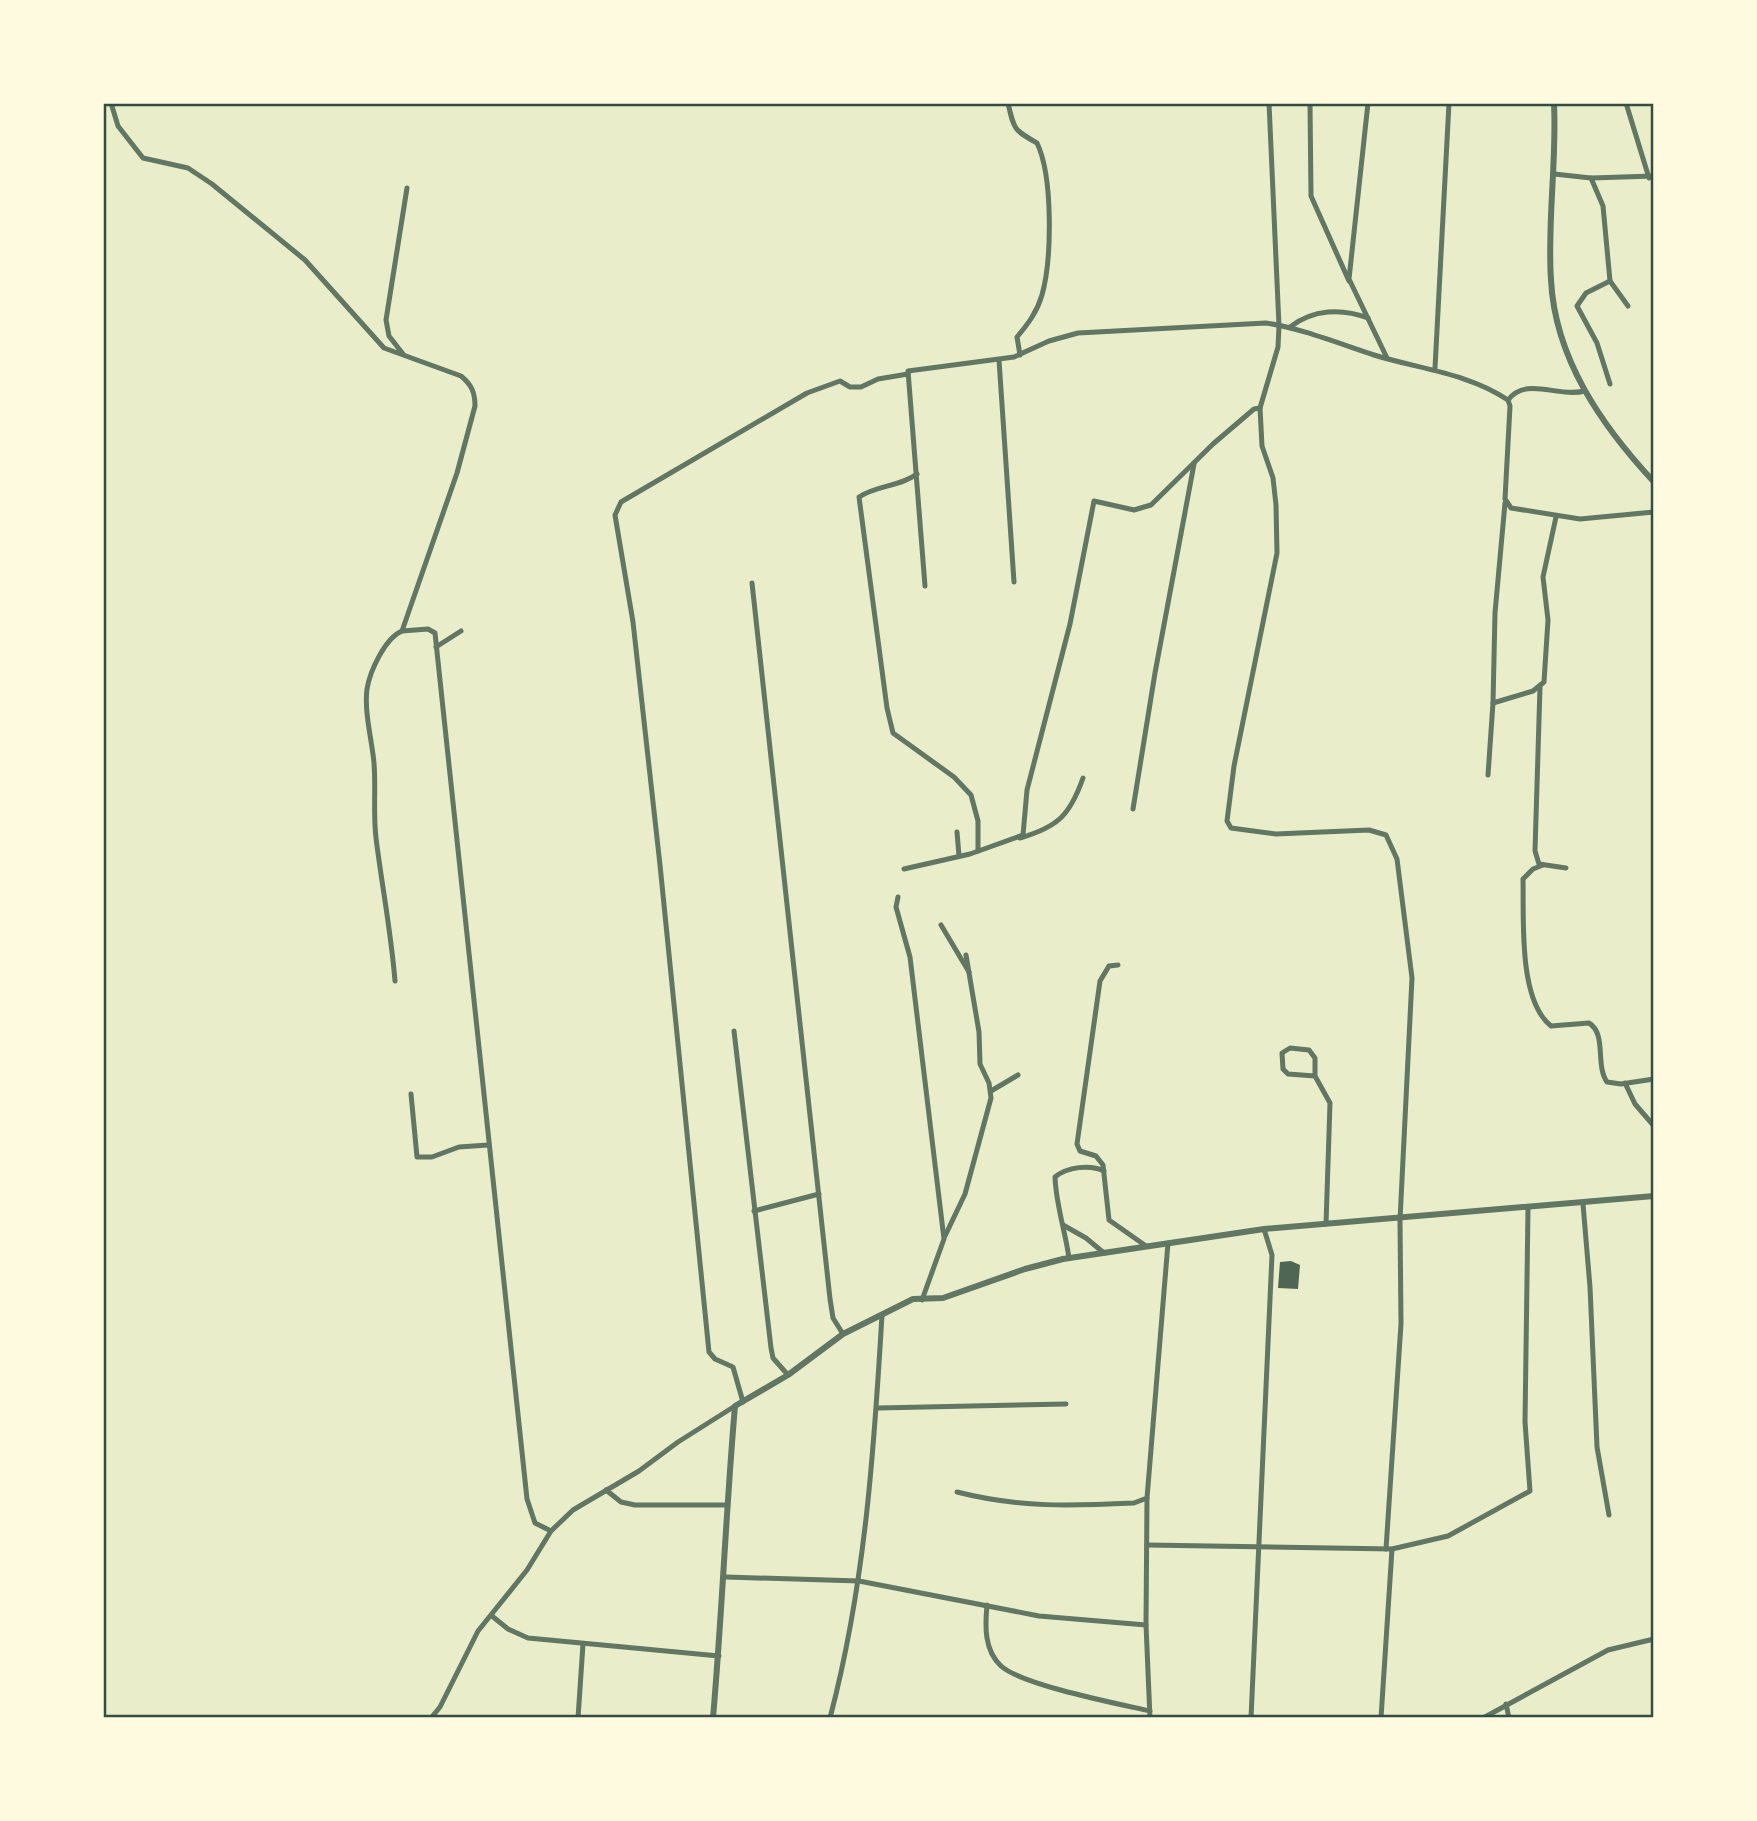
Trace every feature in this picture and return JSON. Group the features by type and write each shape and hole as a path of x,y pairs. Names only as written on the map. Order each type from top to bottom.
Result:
{"street":[{"path":"111,103 118,126 144,158 155,163 179,165 204,177 305,260 384,348 461,376 469,383 475,406 457,473 402,631"},
{"path":"1008,103 1013,126 1020,135 1037,143 1043,155 1048,185 1048,258 1042,295 1032,321 1017,337 1020,355"},
{"path":"1269,103 1279,326 1278,346 1260,408 1262,446 1273,478 1278,543 1227,821 1231,828 1276,834 1368,831 1385,835 1397,859 1411,950 1412,978 1400,1220 1401,1337 1381,1718"},
{"path":"1310,103 1311,196 1315,211 1387,358"},
{"path":"1349,281 1368,103"},
{"path":"1434,368 1449,103"},
{"path":"1554,103 1551,280 1557,320 1585,391 1601,417 1654,481"},
{"path":"1554,174 1591,178 1652,177 1626,103"},
{"path":"1591,178 1603,206 1610,281 1628,306"},
{"path":"404,355 389,336 386,320 407,188"},
{"path":"1610,281 1586,293 1577,306 1597,343 1610,384"},
{"path":"1290,327 1307,316 1325,312 1368,318"},
{"path":"743,1402 733,1367 715,1360 709,1352 660,865 626,571 615,515 621,502 783,405 826,384 840,381 850,387 861,387 878,379 908,374 908,371 999,360 1020,355 1049,341 1078,334 1266,323 1290,327 1314,338 1352,346 1387,358 1434,368 1507,400 1510,406 1495,613 1488,775"},
{"path":"999,360 1014,582"},
{"path":"908,374 925,586"},
{"path":"1507,400 1516,390 1524,387 1569,393 1585,391"},
{"path":"1020,838 1024,831 1027,790 1070,624 1094,502 1139,510 1151,505 1239,421 1254,409 1260,408"},
{"path":"1133,809 1194,463"},
{"path":"917,474 901,484 869,491 859,497 887,708 894,733 954,777 971,795 977,810 978,851"},
{"path":"1505,499 1511,508 1556,517 1607,518 1654,512"},
{"path":"1556,517 1544,577 1548,620 1545,674 1540,687 1535,851 1536,860 1543,865 1566,868"},
{"path":"751,583 830,1299 833,1318 843,1334"},
{"path":"396,981 391,929 376,840 374,765 366,698 368,685 392,636 402,631 433,630 529,1512 535,1523 551,1531"},
{"path":"436,647 461,631"},
{"path":"1493,703 1540,687"},
{"path":"904,869 978,851 1042,831 1073,806 1083,778"},
{"path":"957,832 959,856"},
{"path":"1543,865 1533,869 1523,879 1524,940 1534,1003 1551,1026 1594,1025 1598,1035 1603,1076 1607,1082 1625,1083 1654,1079"},
{"path":"898,897 896,907 910,957 944,1238"},
{"path":"941,925 971,974"},
{"path":"922,1300 944,1238 965,1194 991,1091 980,1064 979,1032 967,955"},
{"path":"1118,965 1109,967 1100,981 1077,1144 1082,1153 1096,1156 1104,1171 1109,1220 1149,1248"},
{"path":"734,1031 771,1348 773,1358 788,1375"},
{"path":"1315,1076 1288,1074 1283,1069 1282,1054 1290,1048 1309,1050 1315,1058 1315,1076 1330,1103 1326,1224"},
{"path":"991,1091 1018,1075"},
{"path":"989,1083 998,1085"},
{"path":"1625,1083 1635,1104 1654,1126"},
{"path":"411,1094 417,1157 432,1157 459,1147 488,1145"},
{"path":"1069,1258 1058,1212 1055,1177 1072,1169 1090,1167 1104,1171"},
{"path":"754,1210 819,1194"},
{"path":"431,1718 440,1707 478,1631 492,1616 551,1531 573,1510 788,1375 843,1334 913,1299 943,1298 1025,1269 1069,1258 1264,1229 1400,1220 1654,1196"},
{"path":"1583,1204 1590,1287 1597,1447 1609,1515"},
{"path":"1147,1545 1389,1549 1448,1536 1530,1491 1525,1422 1528,1209"},
{"path":"1063,1225 1086,1238 1104,1254"},
{"path":"1251,1718 1272,1255 1264,1229"},
{"path":"1150,1718 1146,1625 1147,1498 1168,1243"},
{"path":"830,1718 859,1581 878,1408 882,1315"},
{"path":"878,1408 1066,1404"},
{"path":"713,1718 726,1577 726,1505 735,1406"},
{"path":"606,1490 621,1502 635,1505 726,1505"},
{"path":"957,1492 1023,1505 1116,1504 1147,1498"},
{"path":"726,1577 859,1581 1039,1616 1146,1625"},
{"path":"987,1605 985,1630 990,1648 1000,1665 1039,1682 1150,1710"},
{"path":"492,1616 508,1629 528,1638 719,1656"},
{"path":"1483,1718 1608,1650 1654,1639"},
{"path":"578,1718 583,1644"},
{"path":"1506,1704 1509,1718"}],"building":[{"path":"1291,1261 1300,1265 1298,1289 1278,1288 1280,1262"}]}
